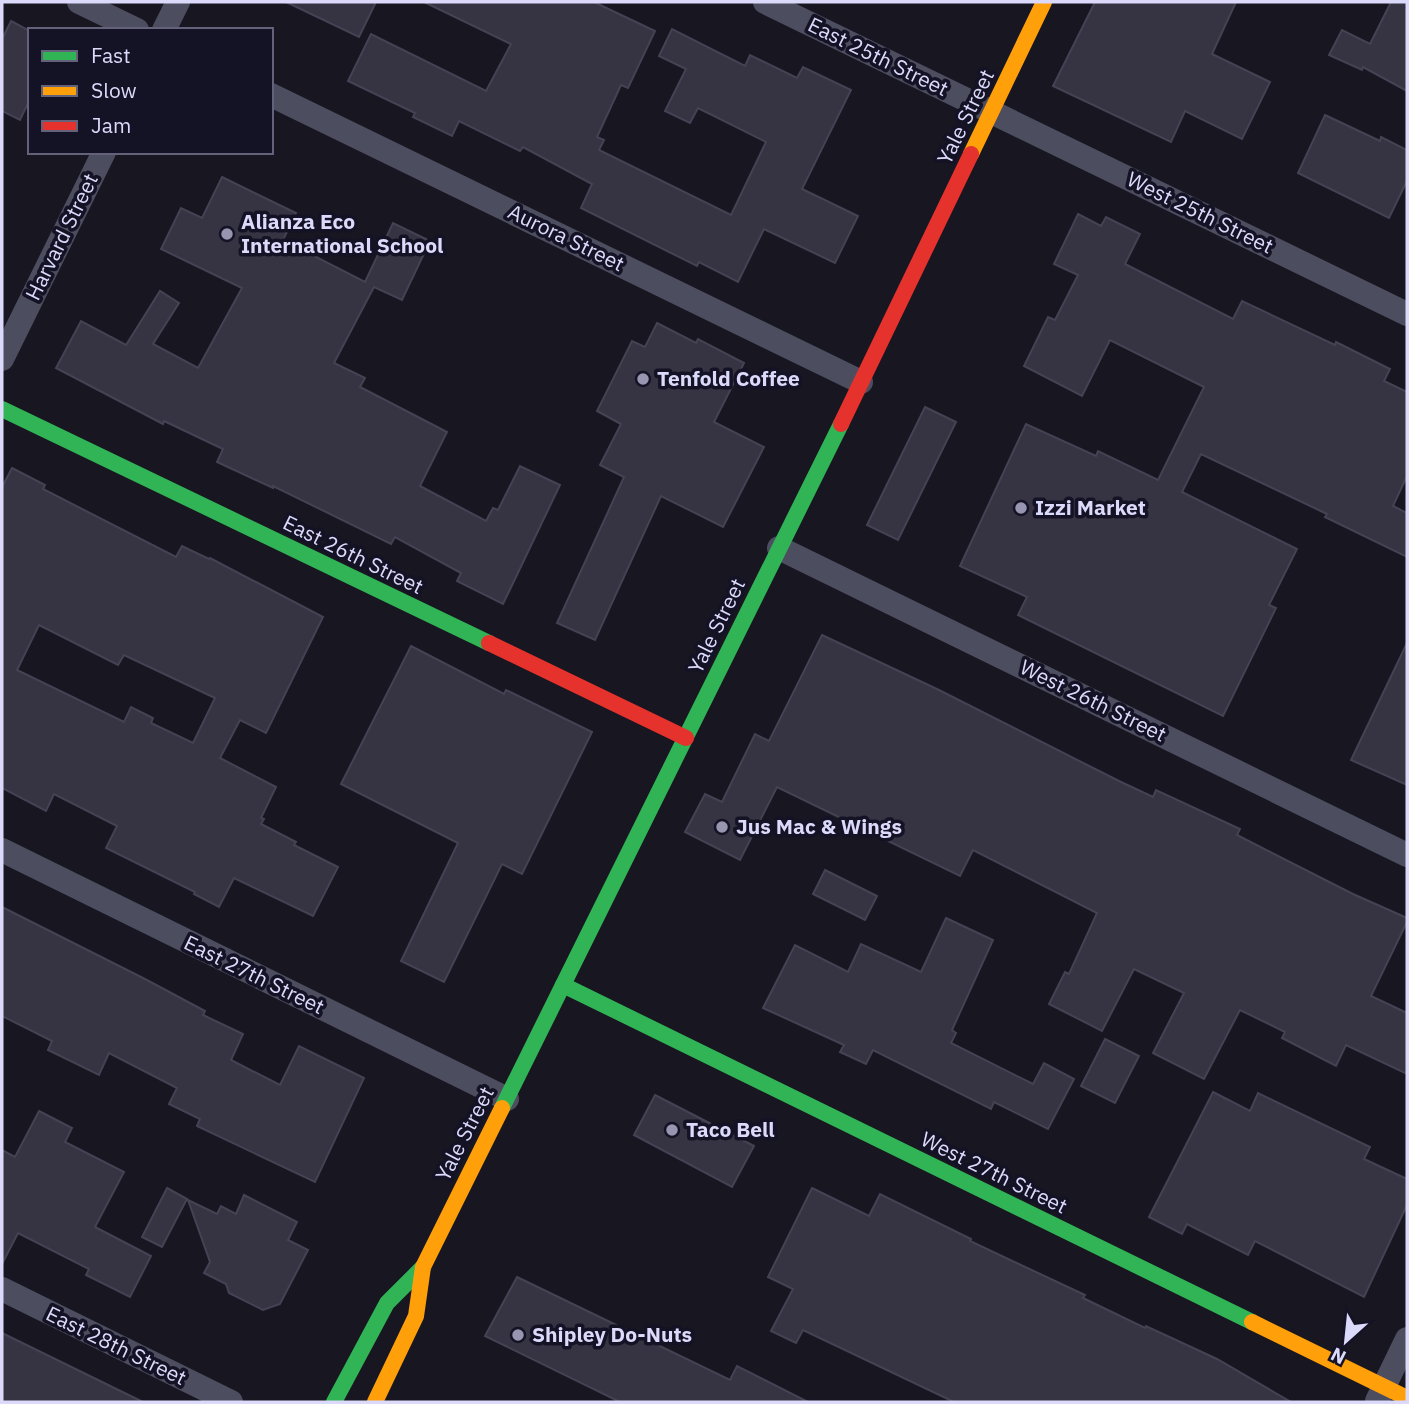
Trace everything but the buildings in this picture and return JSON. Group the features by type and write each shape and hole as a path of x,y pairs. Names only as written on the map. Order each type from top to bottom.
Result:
{"main road":[{"name":"Yale Street","path":"334,1402 387,1303 423,1267 861,382 1044,2"},
{"name":"East 26th Street","path":"2,409 686,738"},
{"name":"West 27th Street","path":"563,985 1380,1394 1407,1398"},
{"name":"Yale Street","path":"375,1402 416,1316 423,1267"}],"street":[{"path":"79,2 133,28"},
{"path":"165,28 178,2"},
{"name":"East 25th Street","path":"765,2 992,112"},
{"name":"Aurora Street","path":"273,96 861,382"},
{"name":"West 25th Street","path":"992,112 1407,314"},
{"name":"Harvard Street","path":"2,359 103,154"},
{"name":"West 26th Street","path":"779,548 1407,855"},
{"name":"East 27th Street","path":"2,850 507,1099"},
{"name":"East 28th Street","path":"2,1289 231,1402"},
{"path":"1380,1394 1407,1339"}],"traffic: fast":[{"path":"2,409 489,643"},
{"path":"502,1108 841,424"},
{"path":"563,985 1252,1322"},
{"path":"334,1402 387,1303 423,1267"}],"traffic: slow":[{"path":"971,154 1044,2"},
{"path":"375,1402 416,1316 423,1267 502,1108"},
{"path":"1252,1322 1407,1398"}],"traffic: jam":[{"path":"841,424 971,154"},
{"path":"489,643 686,738"}],"place":[{"name":"Alianza Eco International School","path":"227,234"},
{"name":"Tenfold Coffee","path":"643,379"},
{"name":"Izzi Market","path":"1021,508"},
{"name":"Jus Mac & Wings","path":"722,827"},
{"name":"Taco Bell","path":"672,1130"},
{"name":"Shipley Do-Nuts","path":"518,1335"}]}
